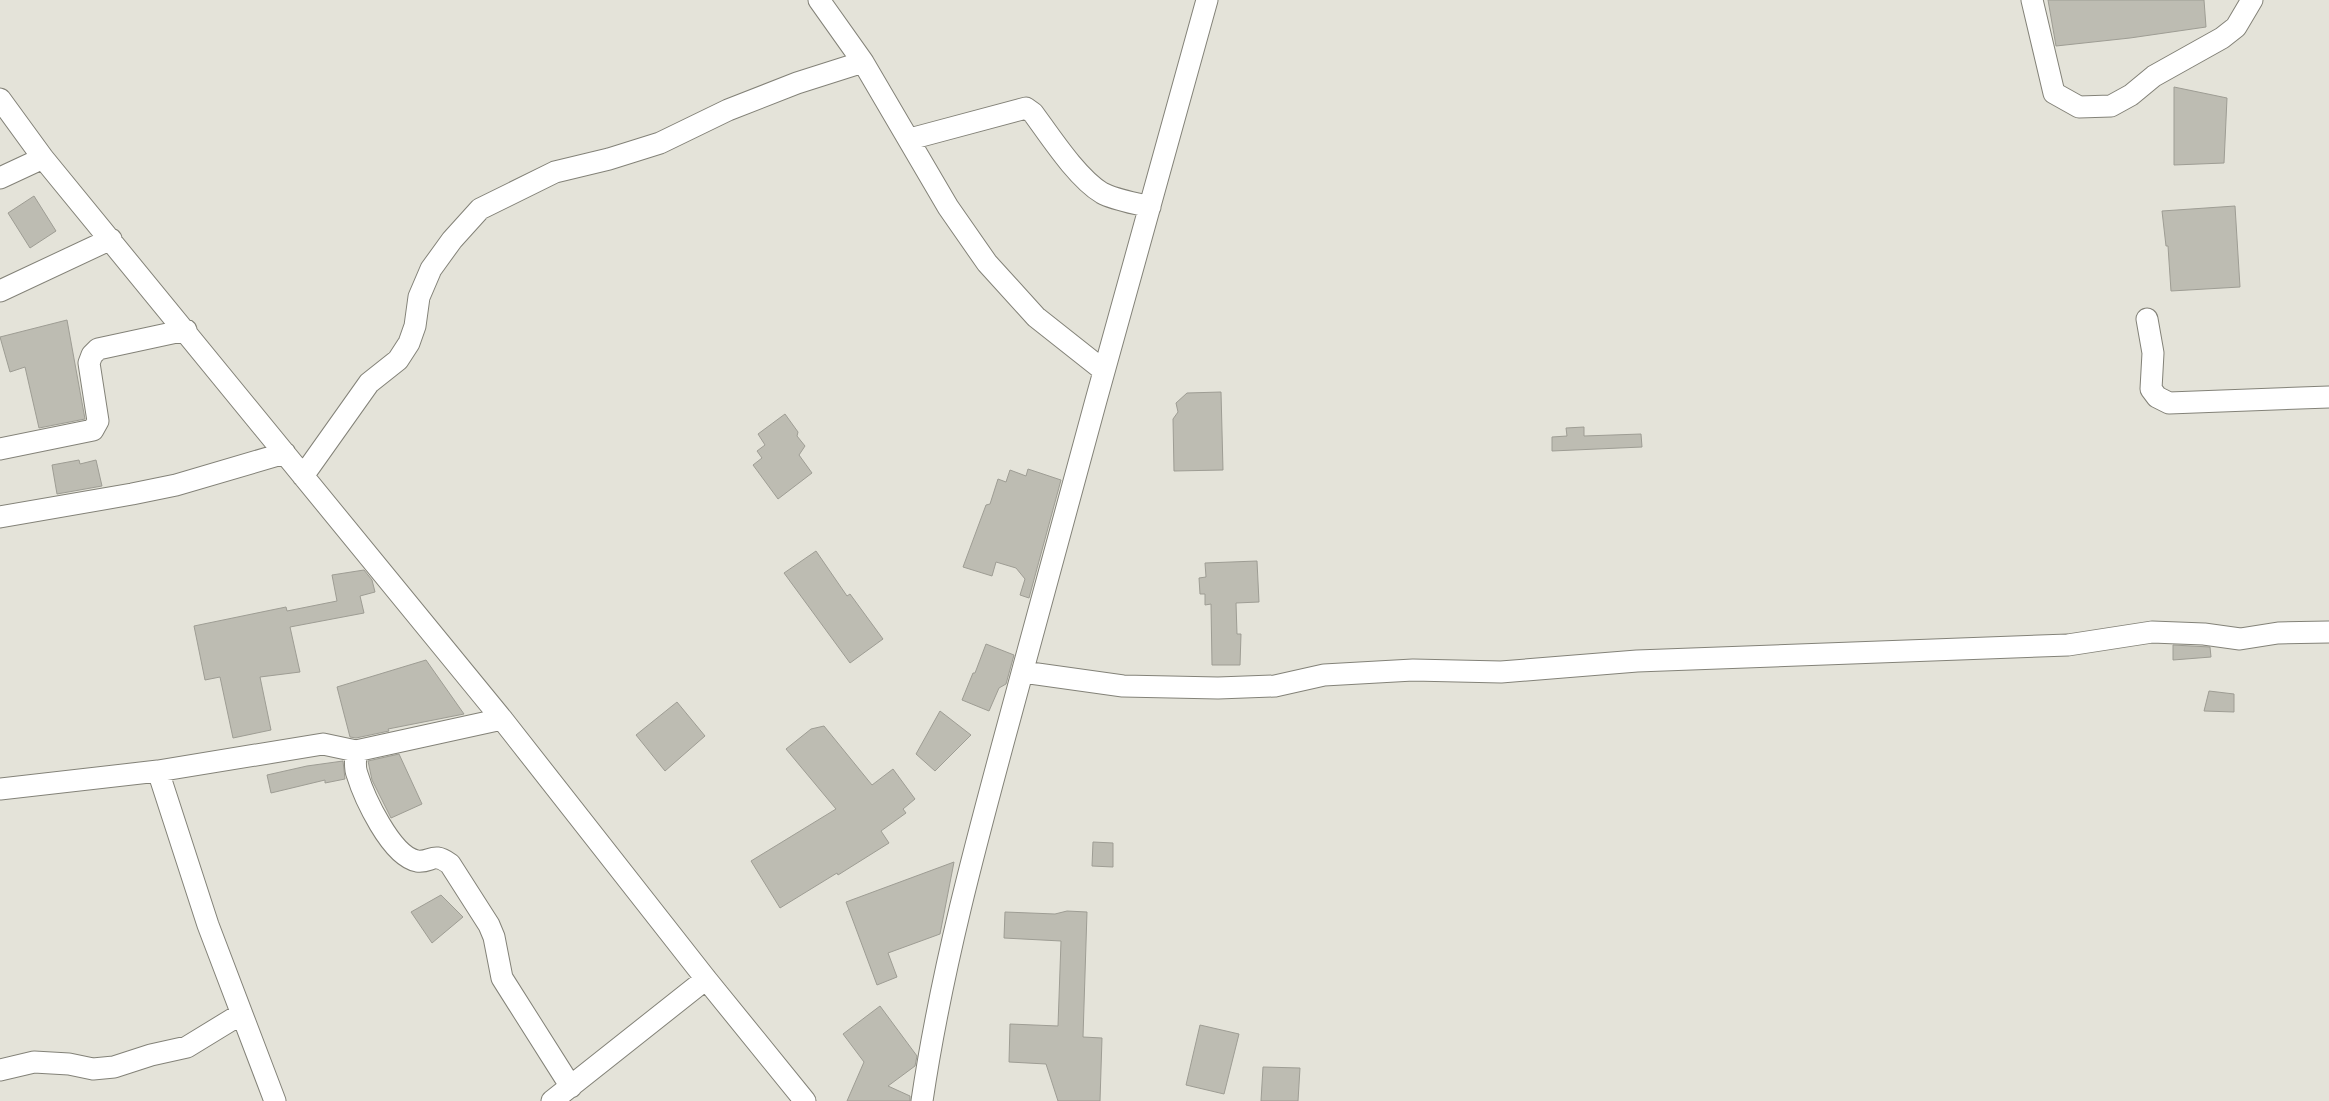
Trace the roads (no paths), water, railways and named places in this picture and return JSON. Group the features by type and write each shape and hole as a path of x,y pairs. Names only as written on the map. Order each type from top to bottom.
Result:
{"street":[{"path":"819,0 863,62 910,139 948,207 987,263 1036,317 1103,370"},
{"path":"922,1101 952,940 1103,370 1207,0"},
{"path":"2032,0 2054,93 2079,107 2112,106 2131,95 2154,76 2222,38 2236,27 2252,0"},
{"path":"303,476 369,383 398,360 410,343 415,326 419,297 431,270 452,240 480,209 555,172 609,159 660,143 728,110 797,83 863,62"},
{"path":"0,99 43,158 186,330 502,719 706,979 805,1101"},
{"path":"910,139 1026,108 1033,113 1067,159 1092,186 1103,194 1150,207"},
{"path":"0,178 43,158"},
{"path":"0,291 111,239"},
{"path":"2147,319 2153,353 2151,389 2157,397 2169,403 2329,397"},
{"path":"0,449 94,430 98,421 89,362 92,355 98,349 186,330"},
{"path":"0,517 150,490 219,473 284,453"},
{"path":"1022,672 1123,686 1218,688 1276,686 1324,675 1413,670 1501,672 1637,661 2068,645 2152,632 2204,634 2240,639 2278,633 2329,632"},
{"path":"0,789 158,771 323,744 356,751 502,719"},
{"path":"356,751 356,772 372,810 394,844 407,856 418,861 434,857 450,864 489,925 494,937 502,978 571,1087"},
{"path":"158,771 208,925 275,1101"},
{"path":"552,1101 706,979"},
{"path":"0,1070 34,1062 69,1064 94,1069 114,1067 151,1055 187,1047 241,1014"}]}
